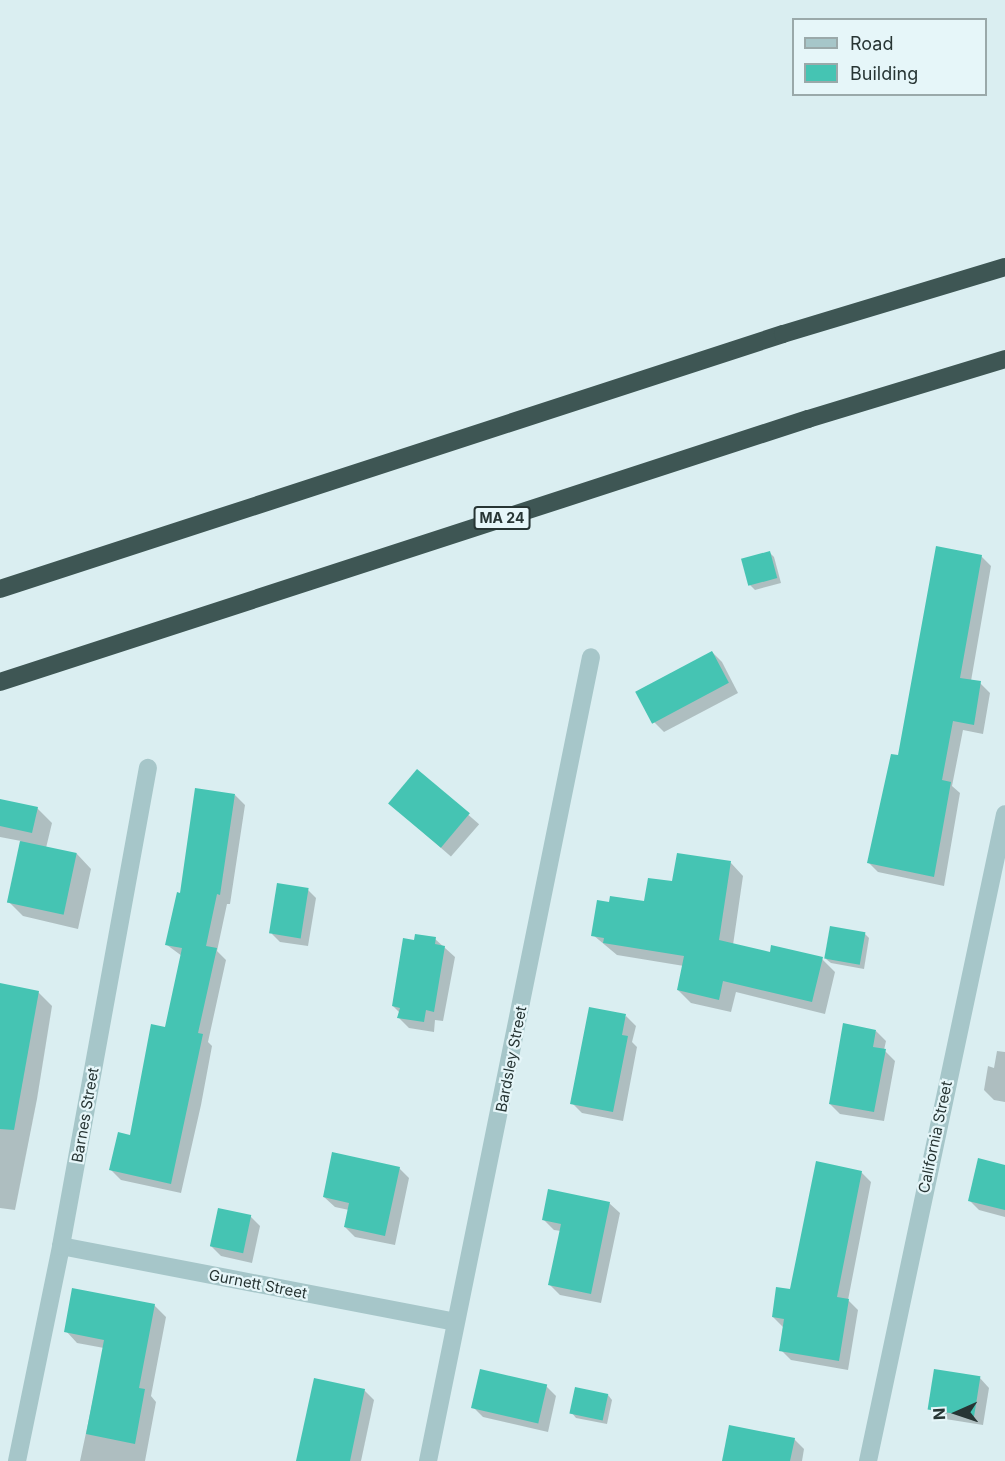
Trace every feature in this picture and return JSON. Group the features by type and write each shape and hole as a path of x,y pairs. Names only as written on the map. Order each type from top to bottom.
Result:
{"highway":[{"path":"0,589 743,347 1005,267"},
{"name":"MA 24","path":"0,682 808,419 1005,359"}],"street":[{"name":"Bardsley Street","path":"428,1461 454,1322 502,1107 591,657"},
{"name":"Barnes Street","path":"17,1461 61,1246 148,768"},
{"name":"California Street","path":"868,1461 1005,814"},
{"name":"Gurnett Street","path":"61,1246 454,1322"}],"building":[{"path":"936,546 982,555 960,678 981,681 974,725 953,721 942,780 951,782 934,877 867,863 891,754 898,755"},
{"path":"770,551 777,578 748,586 741,559"},
{"path":"712,651 729,683 652,724 635,692"},
{"path":"417,769 470,813 441,848 388,803"},
{"path":"195,788 235,794 220,895 217,894 206,946 217,948 198,1033 203,1034 171,1184 109,1170 118,1132 130,1135 151,1024 165,1027 182,948 165,945 177,892 180,893"},
{"path":"0,799 38,807 32,833 0,826"},
{"path":"20,841 77,853 64,915 7,903"},
{"path":"677,853 731,861 719,940 770,952 771,945 823,957 812,1002 723,981 719,1000 677,990 684,956 603,943 604,938 591,936 597,900 609,902 610,896 644,901 648,878 672,881"},
{"path":"277,883 309,888 301,938 269,933"},
{"path":"830,926 865,932 860,965 824,958"},
{"path":"415,934 436,937 435,944 445,946 434,1012 426,1010 424,1022 397,1018 400,1008 392,1006 403,938 414,940"},
{"path":"0,983 39,991 14,1130 0,1129"},
{"path":"589,1007 626,1014 622,1035 628,1036 613,1112 570,1104"},
{"path":"843,1023 876,1030 873,1047 886,1049 874,1112 829,1104"},
{"path":"332,1152 400,1167 385,1236 344,1227 349,1203 323,1197"},
{"path":"978,1158 1005,1165 1005,1210 968,1201"},
{"path":"816,1161 862,1171 837,1297 849,1299 839,1361 779,1351 784,1319 772,1317 776,1287 790,1289"},
{"path":"548,1189 610,1202 591,1294 548,1285 561,1224 542,1220"},
{"path":"218,1208 251,1215 243,1253 210,1246"},
{"path":"72,1288 155,1304 139,1388 145,1389 135,1444 86,1434 104,1340 64,1332"},
{"path":"480,1369 547,1385 538,1423 471,1408"},
{"path":"934,1369 980,1376 974,1417 928,1409"},
{"path":"314,1378 365,1389 350,1461 296,1461"},
{"path":"575,1387 608,1394 603,1420 569,1413"},
{"path":"729,1425 795,1438 790,1461 722,1461"}]}
